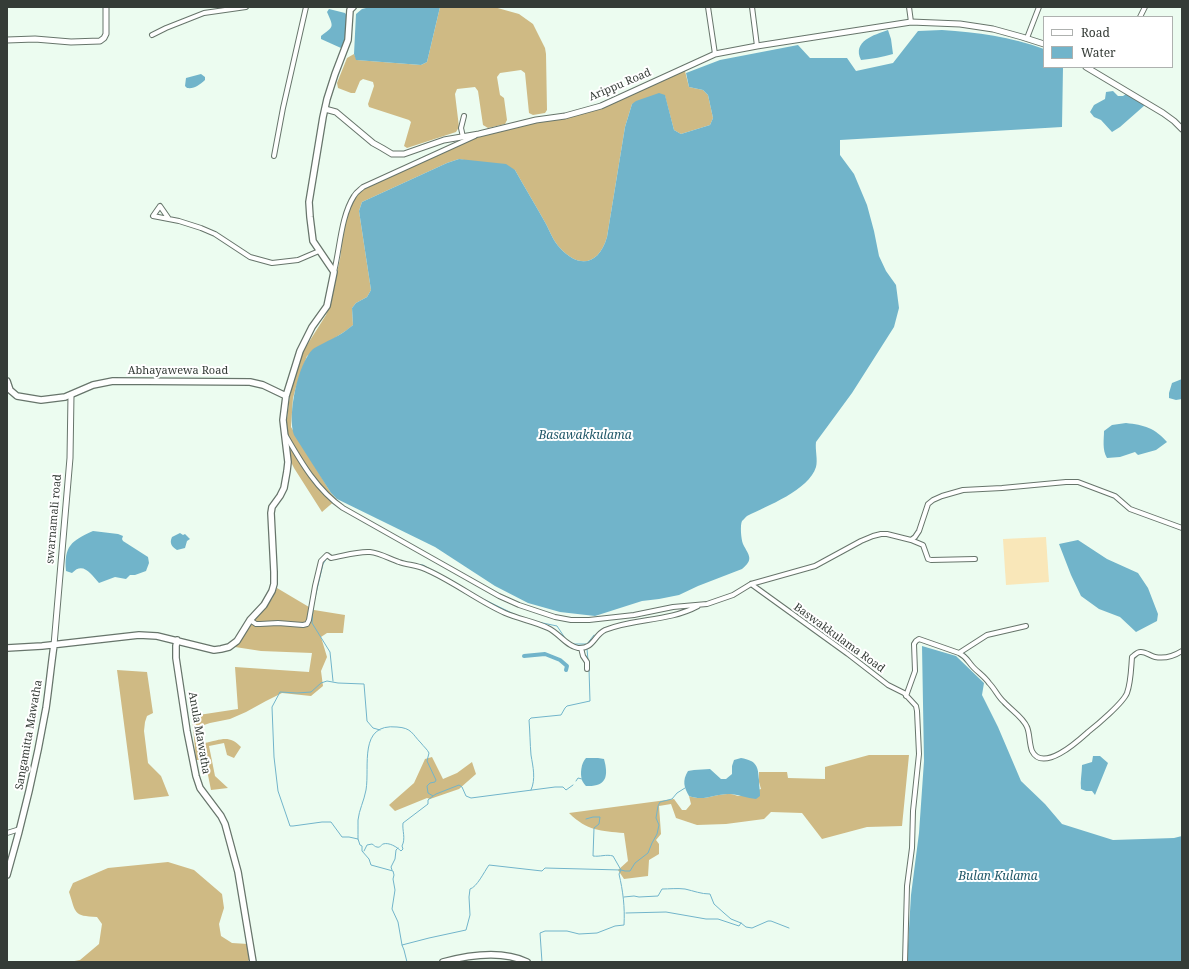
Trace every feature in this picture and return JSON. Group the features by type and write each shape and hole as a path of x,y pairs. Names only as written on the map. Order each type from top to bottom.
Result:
{"main road":[{"path":"7,648 54,645 139,634 177,640 211,649 222,649 237,641 250,620 264,605 271,594 274,584 274,572 271,513 272,508 284,488 288,462 283,413 286,396 300,351 312,327 326,306 334,272 314,244 312,238 309,202 325,109 334,74 348,40 349,8"},
{"name":"Abhayawewa Road","path":"7,381 12,392 17,396 34,399 48,399 71,395 93,385 113,381 250,382 259,384 286,396"},
{"name":"Anula Mawatha","path":"177,640 176,658 187,731 196,776 201,790 218,811 225,824 238,872 253,962"},
{"name":"Sangamitta Mawatha","path":"7,875 20,829 38,749 47,702 54,645"},
{"path":"443,962 463,957 484,955 510,957 527,962"}],"street":[{"path":"7,40 71,42 100,41 106,34 106,7"},
{"path":"152,35 204,13 246,7"},
{"path":"274,156 283,108 306,7"},
{"path":"708,7 714,54"},
{"path":"752,7 757,46"},
{"path":"908,7 911,22"},
{"path":"1028,38 1039,7"},
{"path":"1140,16 1145,7"},
{"name":"Arippu Road","path":"325,109 336,112 373,143 392,154 404,154 444,140 479,134 536,120 565,116 601,106 714,54 757,46 911,22 960,24 992,29 1028,38 1043,44"},
{"path":"1088,68 1163,113 1182,129"},
{"path":"463,137 461,128 464,116"},
{"path":"334,272 345,217 355,195 363,187 479,134"},
{"path":"169,219 201,228 215,234 250,257 272,263 298,260 319,251"},
{"name":"swarnamali road","path":"54,645 70,458 71,395"},
{"path":"284,432 309,474 332,501 499,596 519,605 554,617 571,620 589,620 634,615 674,607 707,604 733,595 751,584 815,566 861,541 881,534 887,534 923,544 928,559 931,560 975,559"},
{"path":"911,540 915,538 919,531 928,504 942,496 963,490 1066,482 1078,482 1115,496 1130,509 1182,528"},
{"path":"250,620 256,624 307,624 323,557 327,555 331,558 370,552 400,563 426,569 505,613 548,627 557,633 569,645 581,648 594,642 597,636 603,631 633,623 666,618 688,612 700,605"},
{"name":"Baswakkulama Road","path":"751,584 848,654 888,685 904,694 916,706 919,754 912,811 912,848 907,886 905,962"},
{"path":"959,653 987,635 1026,626"},
{"path":"906,696 915,671 914,644 916,641 919,640 959,653 965,656 973,667 989,682 1003,701 1027,726 1032,751 1037,756 1049,758 1066,750 1105,718 1126,696 1129,686 1132,657 1139,652 1155,657 1168,657 1182,651"},
{"path":"581,648 583,656 587,662 587,669"},
{"path":"7,832 20,829"}],"shaded area":[{"path":"440,7 494,7 519,14 533,24 545,48 546,54 547,110 545,113 533,115 529,113 525,73 521,70 500,73 497,77 500,95 504,98 507,120 505,124 488,128 483,125 478,91 475,87 457,89 455,94 459,127 456,132 407,148 404,146 411,122 409,120 369,107 368,104 374,86 373,82 363,79 360,81 355,93 338,88 337,83 347,58 354,54 357,60 421,65 427,62"},
{"path":"684,67 689,87 703,90 708,95 713,118 710,125 681,134 674,130 665,96 632,104 625,127 607,237 599,253 588,261 574,259 567,255 558,246 515,170 459,159 447,163 362,202 359,211 371,290 367,297 356,303 352,308 353,325 307,356 293,398 291,427 331,493 337,499 322,512 290,460 286,427 290,395 302,353 326,315 330,304 340,259 345,217 350,204 365,187 479,134 601,106"},
{"path":"1046,537 1049,582 1006,585 1003,539"},
{"path":"277,588 314,610 345,615 343,633 327,633 321,637 327,657 321,671 323,686 311,696 282,693 230,719 201,726 204,743 229,739 233,740 241,747 234,758 227,755 224,743 209,746 215,776 228,788 211,790 205,760 196,760 192,716 238,709 235,667 309,672 312,653 261,651 235,647 272,599"},
{"path":"117,670 147,672 153,713 147,716 144,731 148,763 161,776 169,796 134,800"},
{"path":"869,755 909,755 902,826 867,827 822,839 802,813 771,812 764,819 726,824 697,825 676,818 671,804 659,806 661,834 656,840 659,844 659,854 649,860 648,876 624,879 618,870 628,861 624,833 601,831 588,827 569,813 674,799 682,810 686,810 691,804 689,796 695,798 705,798 731,794 739,796 761,789 759,772 787,772 788,778 825,779 825,767"},
{"path":"432,757 443,779 457,773 472,762 476,774 459,789 430,799 427,798 395,811 389,805 414,783 425,759"},
{"path":"168,862 194,870 222,894 224,908 219,924 221,936 232,943 248,944 249,960 247,962 69,962 80,960 99,944 102,924 97,917 83,916 77,912 69,892 73,883 108,868"}],"water":[{"path":"370,7 440,7 427,62 421,65 356,60 354,54 356,14 362,9"},
{"path":"329,9 345,13 347,16 344,46 341,48 321,39 321,36 332,26 327,12"},
{"path":"888,30 893,54 861,60 859,48 862,43 877,34"},
{"name":"Basawakkulama","path":"942,30 968,32 1019,41 1043,49 1043,68 1063,68 1062,127 840,140 840,155 854,174 867,205 879,256 886,271 896,285 899,308 894,327 852,393 816,442 817,464 812,475 796,490 776,502 747,516 742,521 742,539 749,557 746,566 679,595 642,601 595,616 560,612 528,603 495,586 435,547 337,499 331,493 294,435 292,426 293,403 299,377 308,356 313,349 339,335 353,325 352,308 356,303 367,297 371,290 359,211 362,202 447,163 459,159 506,164 515,170 558,246 567,255 574,259 588,261 599,253 607,237 625,127 632,104 636,101 659,93 665,95 674,130 681,134 710,125 713,118 708,95 703,90 689,87 686,73 720,60 798,45 810,58 847,58 856,71 893,63 918,31"},
{"path":"201,74 205,77 205,80 201,84 192,88 187,88 185,86 186,78"},
{"path":"1113,91 1118,96 1123,96 1126,94 1145,105 1112,132 1101,120 1094,117 1090,112 1094,105 1105,99 1106,92"},
{"path":"1182,379 1182,399 1176,400 1169,398 1172,383"},
{"path":"1126,423 1154,430 1167,442 1156,450 1138,455 1135,452 1120,457 1107,458 1104,448 1104,431 1112,425"},
{"path":"93,531 123,536 123,541 148,557 149,563 146,571 135,575 130,575 126,579 115,577 99,583 87,570 80,568 72,573 66,571 66,556 70,545 74,541"},
{"path":"180,533 183,535 185,534 190,539 187,541 185,548 177,550 172,545 171,539"},
{"path":"1078,540 1107,559 1138,573 1148,588 1158,614 1157,621 1136,632 1120,617 1099,609 1081,596 1059,544"},
{"name":"Bulan Kulama","path":"922,646 956,656 984,683 982,695 998,727 1021,781 1045,804 1062,824 1113,840 1174,838 1182,836 1182,962 907,962 911,895 919,833 924,761"},
{"path":"1093,756 1100,756 1108,763 1095,795 1092,791 1081,789 1082,765 1092,762"},
{"path":"586,758 604,759 606,776 602,783 593,786 586,786 582,781 581,769"},
{"path":"741,758 746,759 756,765 759,775 760,796 756,799 731,794 705,798 695,798 689,796 684,784 688,771 710,769 721,779 726,779 732,774 734,760"}],"waterway":[{"path":"314,602 323,564 327,558"},
{"path":"414,564 423,565 430,569"},
{"path":"485,600 516,615"},
{"path":"313,609 312,623 330,652 333,681"},
{"path":"538,622 557,626 567,641"},
{"path":"587,644 594,635"},
{"path":"571,644 586,644"},
{"path":"587,649 588,660"},
{"path":"524,656 545,654 560,660 567,666 566,670"},
{"path":"531,790 533,786 534,773 531,755 529,720 531,718 561,715 567,706 590,701 589,669"},
{"path":"380,730 373,728 367,721 364,684 327,681 321,683 311,692 280,692 272,707 274,757 278,791 290,826 331,822 342,837 358,839 360,845 362,846 362,851 369,859 371,865 393,871 395,890 392,909 398,922 402,945"},
{"path":"358,839 358,820 366,790 367,758 371,739 376,732 385,728 397,727 409,730 429,753 427,761 436,780 427,786 428,793 433,796 428,800 428,804 403,823 404,840 402,846 403,849 401,851 393,845 388,844 383,844 380,847 376,847 372,844 367,845 364,851"},
{"path":"576,781 578,778 582,779"},
{"path":"433,796 459,785 462,787 466,796 471,798 555,787 563,787 566,790 573,785"},
{"path":"407,962 402,945 466,930 470,915 470,889 473,888 478,882 489,865 542,871 545,868 630,871 635,863 648,853 657,834 659,825 656,818 660,802 672,799 677,793 685,788"},
{"path":"542,962 540,933 545,931 567,931 579,934 597,933 615,926 624,925 622,887 619,874 621,870 613,856 593,856 594,828 599,824 600,817 586,819"},
{"path":"392,870 391,867 398,848"},
{"path":"624,897 658,896 662,889 685,889 710,894 714,904 731,919 746,927 752,928 771,921 789,928"},
{"path":"626,913 666,912 706,919 718,919 739,926 741,923"}]}
